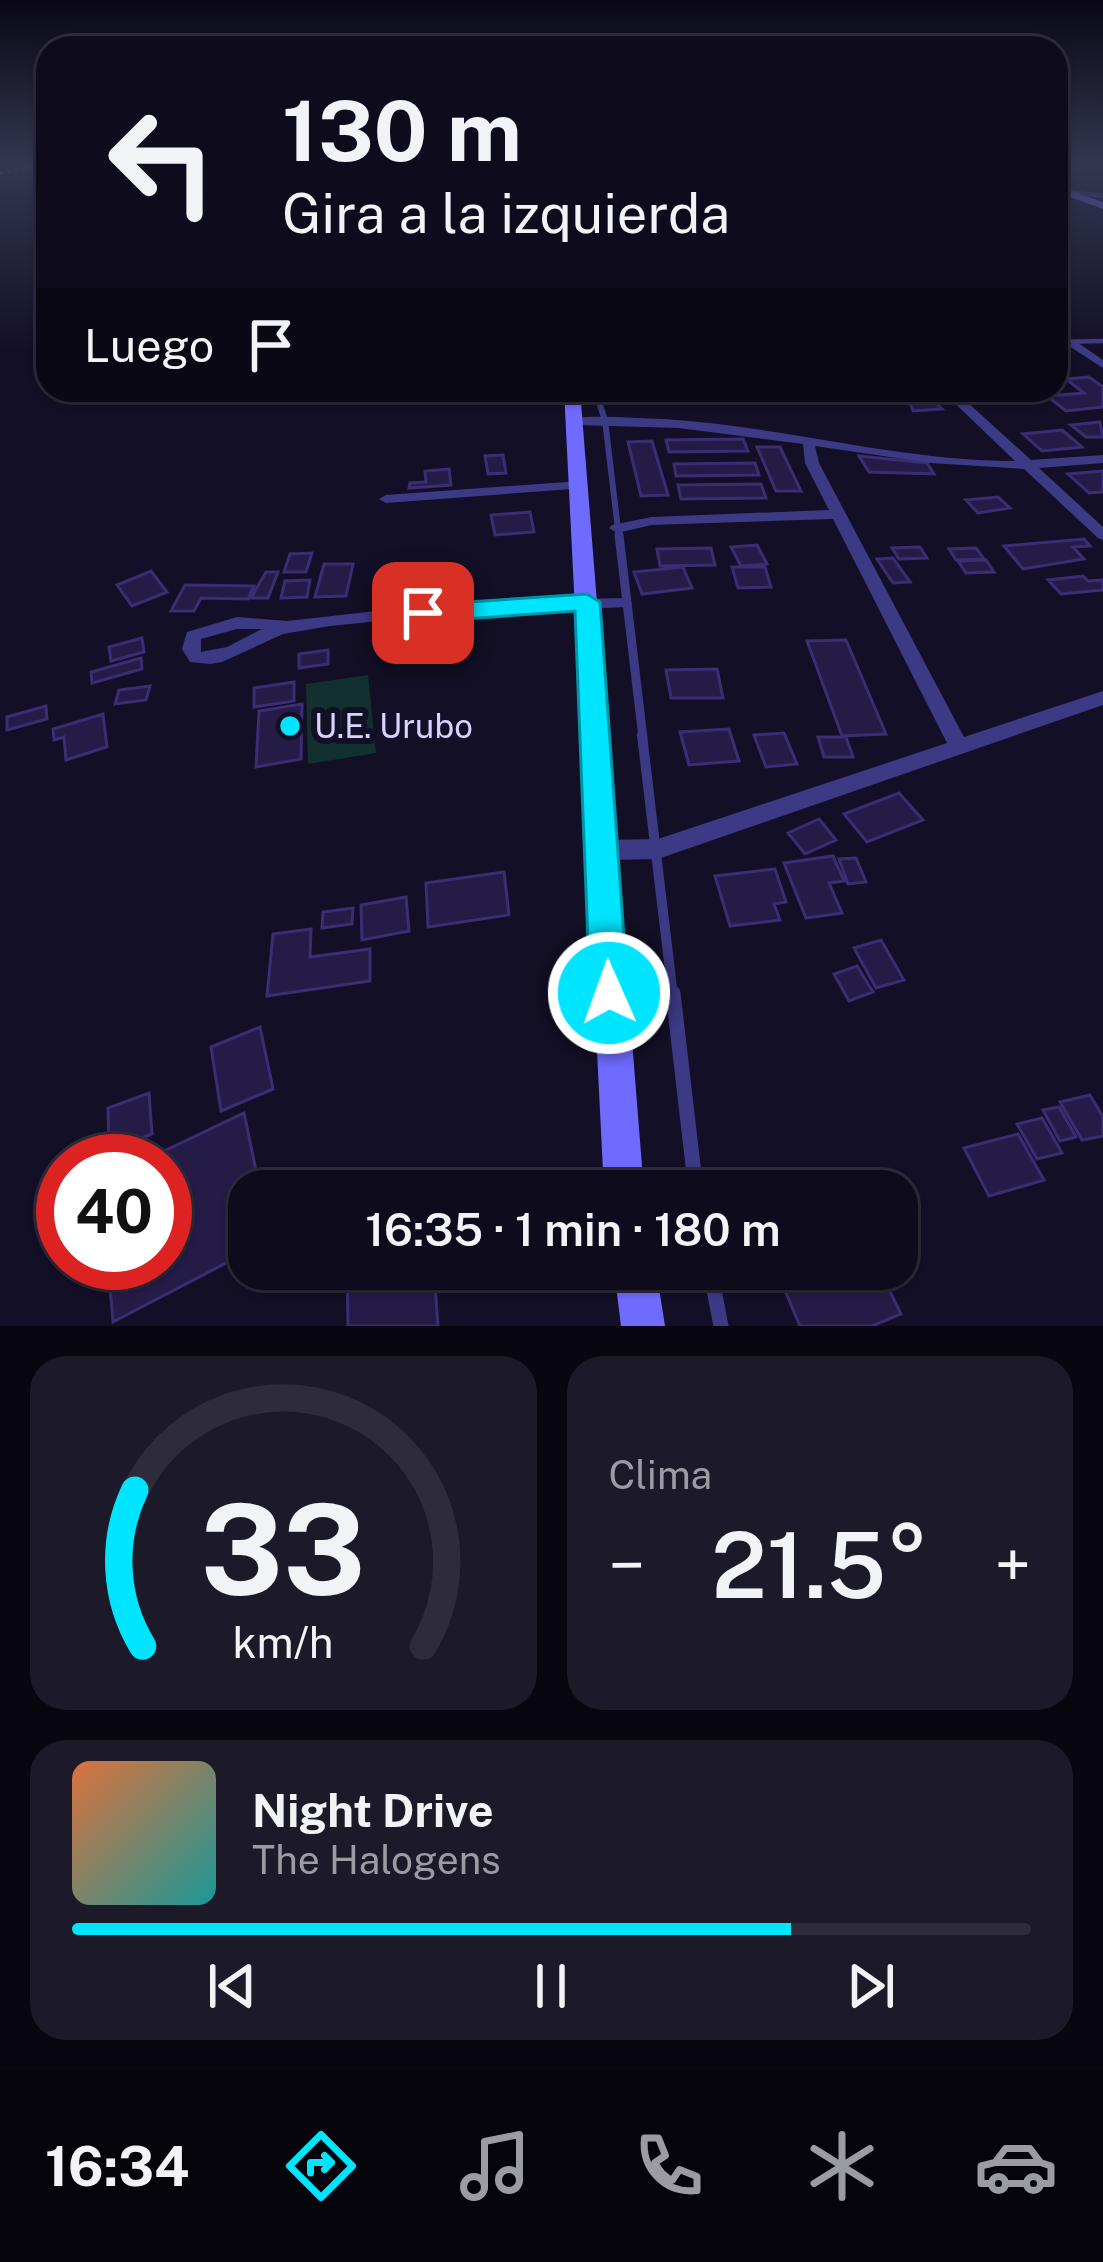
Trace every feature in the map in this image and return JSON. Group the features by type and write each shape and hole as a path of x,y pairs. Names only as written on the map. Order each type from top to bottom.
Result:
{"street":[{"path":"1068,345 1103,365"},
{"path":"580,402 591,420 580,485 622,1170"},
{"path":"959,402 1103,535"},
{"path":"591,420 748,429 875,451 1028,466 1103,459"},
{"path":"812,440 808,446 812,464 958,746"},
{"path":"386,499 580,485"},
{"path":"616,528 652,521 839,514"},
{"path":"284,626 624,602"},
{"path":"604,850 658,849 1103,698"},
{"path":"637,1290 643,1326"}],"lane":[{"path":"1068,342 1103,341"},
{"path":"593,402 591,420 616,528 658,849 693,1170"},
{"path":"714,1290 721,1326"}],"green space":[{"path":"368,675 376,753 308,764 306,684"}],"building":[{"path":"1089,377 1103,387 1103,407 1066,411 1055,402 1068,402 1068,394 1084,393 1068,379"},
{"path":"910,402 935,402 942,409 913,411"},
{"path":"1100,422 1103,437 1086,437 1071,425"},
{"path":"1062,430 1082,447 1042,451 1023,434"},
{"path":"743,439 748,451 669,452 666,440"},
{"path":"652,441 668,495 641,496 628,442"},
{"path":"757,447 780,447 801,491 776,491"},
{"path":"503,455 506,473 488,474 485,456"},
{"path":"859,456 927,463 934,474 869,472"},
{"path":"755,463 759,475 676,476 674,464"},
{"path":"449,469 451,485 409,488 410,483 426,482 425,471"},
{"path":"1103,471 1103,492 1089,493 1068,474"},
{"path":"761,484 766,498 681,499 678,485"},
{"path":"998,497 1010,508 978,513 966,500"},
{"path":"530,512 534,532 495,535 491,515"},
{"path":"1084,539 1090,546 1073,547 1084,559 1023,569 1004,546"},
{"path":"757,545 767,564 741,566 731,547"},
{"path":"920,547 927,558 899,559 892,548"},
{"path":"711,548 715,565 660,566 657,549"},
{"path":"976,548 984,559 956,560 949,549"},
{"path":"312,553 306,572 284,572 290,554"},
{"path":"893,558 910,582 893,583 877,559"},
{"path":"986,560 994,572 966,573 958,561"},
{"path":"324,564 353,564 346,596 315,597"},
{"path":"683,567 692,588 642,594 634,572"},
{"path":"732,567 765,567 771,587 738,588"},
{"path":"151,571 167,592 132,606 117,585"},
{"path":"266,572 278,572 268,598 251,598"},
{"path":"1083,576 1088,581 1103,580 1103,590 1061,594 1048,580"},
{"path":"310,580 307,597 281,598 285,581"},
{"path":"185,585 254,586 248,599 201,598 194,611 171,611"},
{"path":"142,638 144,652 111,661 109,647"},
{"path":"846,640 886,734 842,736 807,641"},
{"path":"328,650 328,664 299,668 299,654"},
{"path":"141,658 142,669 92,683 91,672"},
{"path":"717,669 723,698 671,698 666,670"},
{"path":"294,682 294,701 254,707 254,688"},
{"path":"150,686 146,700 115,704 119,690"},
{"path":"302,704 301,759 256,767 259,711"},
{"path":"46,706 47,719 7,730 7,717"},
{"path":"103,714 107,747 66,760 64,737 54,740 53,729"},
{"path":"729,729 739,761 689,765 680,732"},
{"path":"784,733 797,764 766,767 754,735"},
{"path":"818,737 846,737 853,757 824,757"},
{"path":"899,793 923,820 867,842 844,814"},
{"path":"819,819 836,840 805,854 788,833"},
{"path":"833,856 844,881 829,883 842,913 806,918 784,863"},
{"path":"856,858 866,882 848,884 839,859"},
{"path":"775,869 786,902 774,904 780,920 730,926 715,876"},
{"path":"504,872 509,915 428,927 426,883"},
{"path":"406,897 409,931 362,940 361,905"},
{"path":"353,908 352,924 322,928 323,912"},
{"path":"311,929 310,957 370,949 370,981 267,996 273,934"},
{"path":"881,940 904,980 876,988 854,948"},
{"path":"857,966 873,992 849,1001 834,974"},
{"path":"260,1027 273,1089 221,1111 211,1047"},
{"path":"149,1093 152,1134 109,1134 108,1108"},
{"path":"1090,1095 1103,1117 1103,1136 1082,1140 1060,1102"},
{"path":"1059,1107 1076,1137 1060,1141 1043,1110"},
{"path":"244,1113 256,1170 228,1170 228,1262 192,1281 192,1138"},
{"path":"1042,1118 1062,1153 1037,1159 1017,1124"},
{"path":"1018,1134 1044,1180 989,1196 964,1148"},
{"path":"110,1290 174,1290 113,1322"},
{"path":"347,1290 435,1290 438,1326 348,1326"},
{"path":"785,1290 889,1290 901,1314 872,1326 800,1326"}],"place":[{"name":"U.E. Urubo","path":"290,726"}],"route":[{"path":"423,613 587,602 609,993"}]}
